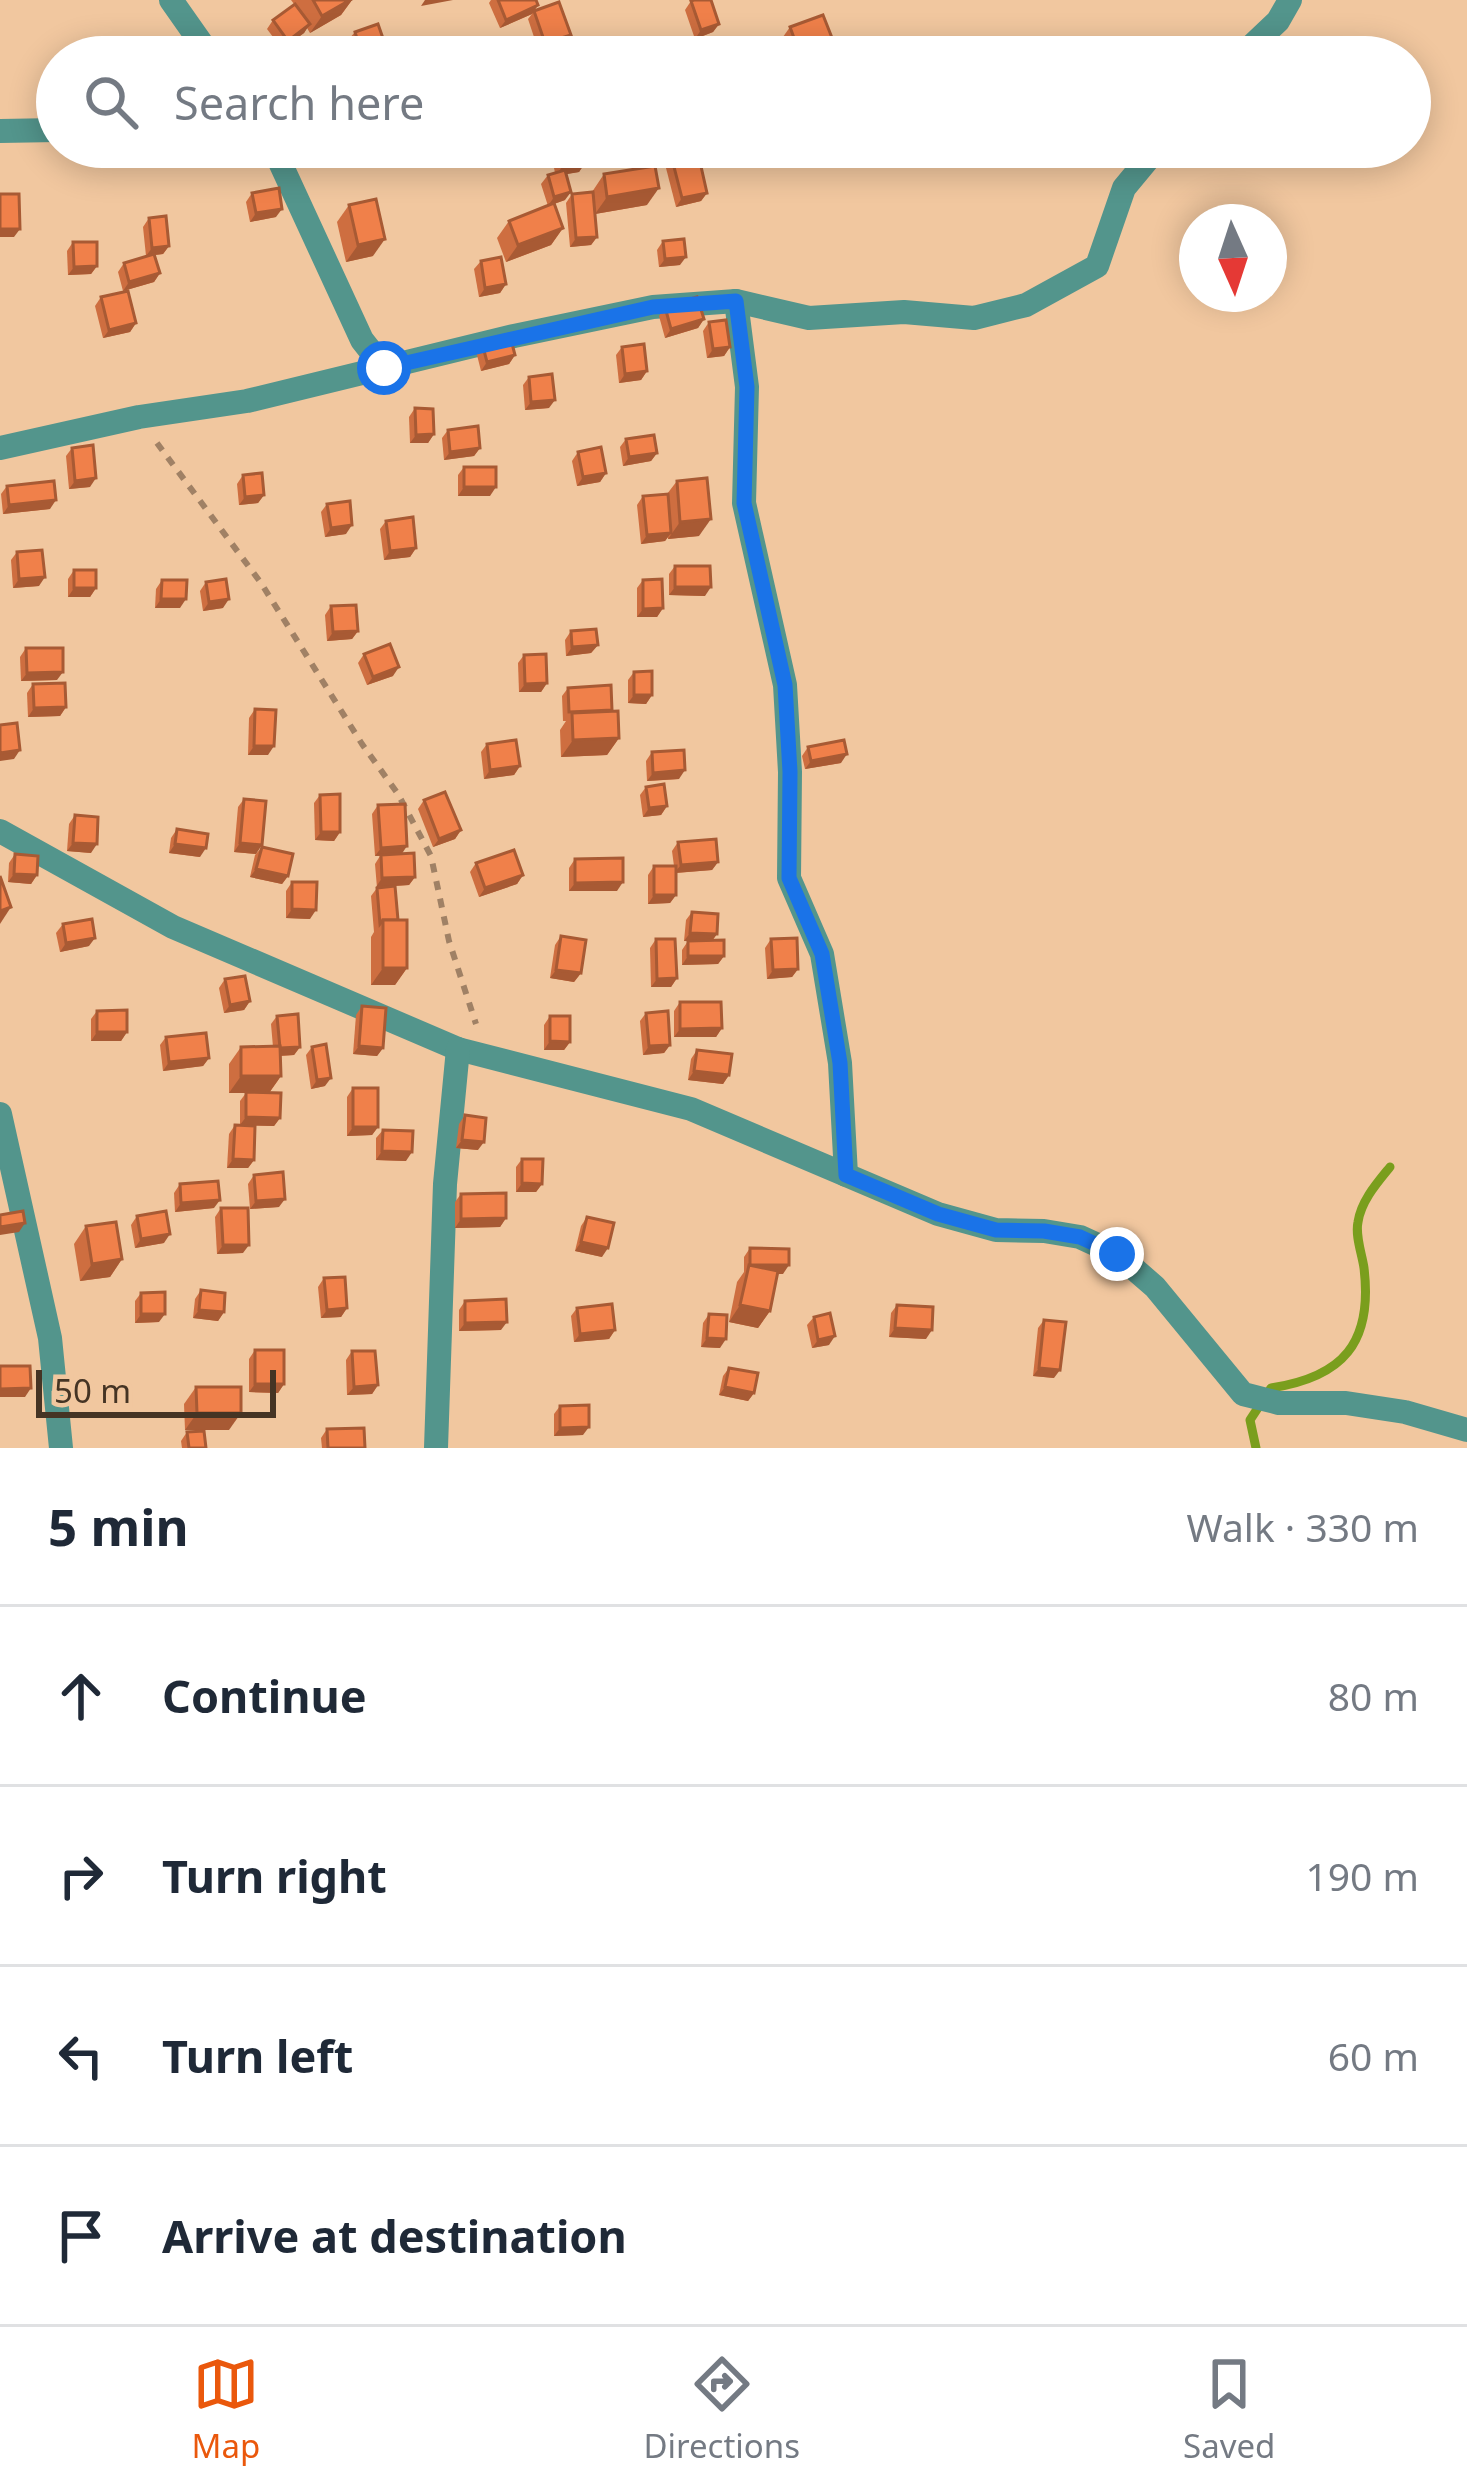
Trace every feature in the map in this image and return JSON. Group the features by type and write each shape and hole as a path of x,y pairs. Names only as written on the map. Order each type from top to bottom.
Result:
{"street":[{"path":"171,0 196,36"},
{"path":"1262,36 1290,0"},
{"path":"0,131 36,130"},
{"path":"284,168 362,340 384,368"},
{"path":"0,448 247,401 653,307 736,301 808,318 904,312 974,318 1026,305 1097,266 1124,188 1141,168"},
{"path":"736,301 747,387 744,503 785,685 789,878 822,954 840,1063 846,1175"},
{"path":"0,831 173,927 458,1049 692,1108 938,1214 996,1230 1080,1237 1117,1254 1155,1287 1243,1394 1279,1403 1346,1403 1405,1412 1467,1430"},
{"path":"436,1448 445,1184 458,1049"},
{"path":"0,1114 50,1338 61,1448"}],"path":[{"path":"139,418 261,583 398,794 430,856 471,1015 496,1058"}],"building":[{"path":"313,0 350,0 322,16"},
{"path":"498,0 536,0 538,5 506,20"},
{"path":"711,0 719,24 701,30 691,1"},
{"path":"559,2 571,35 543,36 534,11"},
{"path":"295,4 310,24 294,36 284,36 273,20"},
{"path":"823,15 831,36 793,36 790,27"},
{"path":"378,24 382,36 356,36 355,32"},
{"path":"655,168 659,188 607,197 604,174"},
{"path":"674,168 701,168 707,193 682,198"},
{"path":"565,170 571,192 554,197 548,175"},
{"path":"279,188 282,209 256,213 252,193"},
{"path":"593,192 597,237 576,238 572,194"},
{"path":"0,194 19,194 20,229 0,229"},
{"path":"376,199 385,239 358,245 349,205"},
{"path":"554,203 563,228 518,245 509,221"},
{"path":"166,216 169,246 152,248 149,218"},
{"path":"684,239 686,257 665,259 663,241"},
{"path":"73,242 97,242 97,266 74,267"},
{"path":"154,254 160,273 129,282 124,263"},
{"path":"501,257 506,284 485,288 481,261"},
{"path":"128,291 136,323 109,330 101,297"},
{"path":"697,297 704,319 671,329 665,307"},
{"path":"726,320 730,347 713,349 709,322"},
{"path":"510,336 515,355 487,362 482,343"},
{"path":"644,344 647,371 625,374 622,347"},
{"path":"552,374 555,400 531,402 529,377"},
{"path":"415,408 433,409 434,434 416,435"},
{"path":"478,426 480,448 450,452 448,430"},
{"path":"654,435 657,453 629,457 626,439"},
{"path":"93,445 96,478 75,481 72,448"},
{"path":"601,447 606,473 583,477 578,452"},
{"path":"464,467 496,467 496,487 464,487"},
{"path":"262,473 264,495 245,497 243,475"},
{"path":"707,478 711,519 680,522 677,481"},
{"path":"54,481 56,500 9,505 7,486"},
{"path":"668,494 671,533 647,535 643,496"},
{"path":"350,501 352,525 331,528 327,504"},
{"path":"413,517 416,548 390,551 386,521"},
{"path":"42,550 45,577 19,579 17,552"},
{"path":"675,566 710,566 711,587 675,587"},
{"path":"74,570 96,570 96,588 74,588"},
{"path":"226,579 229,599 209,602 206,582"},
{"path":"662,579 663,608 643,609 643,580"},
{"path":"162,580 187,580 186,599 161,599"},
{"path":"356,605 358,631 333,632 331,606"},
{"path":"596,629 598,645 572,647 571,631"},
{"path":"390,644 399,667 373,677 364,654"},
{"path":"26,648 63,648 63,672 27,673"},
{"path":"546,654 547,683 525,684 524,655"},
{"path":"652,671 652,695 634,695 634,672"},
{"path":"65,683 66,707 34,708 33,684"},
{"path":"611,685 612,710 569,712 568,688"},
{"path":"255,709 276,710 274,746 254,746"},
{"path":"618,711 619,738 573,740 572,713"},
{"path":"17,723 20,750 0,753 0,725"},
{"path":"516,740 520,766 490,770 487,744"},
{"path":"844,740 847,754 811,761 808,747"},
{"path":"684,750 685,770 653,773 652,752"},
{"path":"664,784 667,806 649,808 646,787"},
{"path":"445,792 461,830 439,839 424,800"},
{"path":"340,794 340,832 321,832 320,795"},
{"path":"244,799 266,801 262,845 240,843"},
{"path":"405,804 407,846 381,848 378,805"},
{"path":"75,815 98,817 97,844 73,843"},
{"path":"177,829 208,834 206,848 175,844"},
{"path":"716,839 718,862 681,865 678,842"},
{"path":"262,847 293,854 288,876 256,869"},
{"path":"514,850 523,875 485,888 476,863"},
{"path":"414,853 415,877 382,878 381,855"},
{"path":"15,854 38,856 37,875 14,874"},
{"path":"623,858 623,882 575,883 575,859"},
{"path":"654,866 676,866 676,895 654,895"},
{"path":"0,876 11,907 0,911"},
{"path":"292,882 317,882 316,910 292,909"},
{"path":"395,886 398,920 380,924 377,888"},
{"path":"692,912 718,914 717,934 690,933"},
{"path":"92,919 95,938 66,943 63,924"},
{"path":"383,920 407,920 407,968 383,968"},
{"path":"561,936 586,940 581,973 556,970"},
{"path":"797,938 798,969 773,970 771,939"},
{"path":"656,939 675,939 677,978 657,979"},
{"path":"724,940 724,956 688,956 688,941"},
{"path":"245,976 250,1001 230,1005 225,979"},
{"path":"680,1002 721,1002 722,1028 680,1029"},
{"path":"362,1006 386,1008 383,1048 359,1046"},
{"path":"127,1010 127,1032 97,1032 97,1011"},
{"path":"668,1011 670,1045 649,1046 646,1013"},
{"path":"298,1014 300,1047 280,1048 277,1016"},
{"path":"550,1016 570,1016 570,1042 550,1041"},
{"path":"206,1033 209,1058 169,1062 166,1037"},
{"path":"326,1044 331,1078 317,1080 312,1047"},
{"path":"280,1046 281,1076 241,1076 241,1047"},
{"path":"697,1050 732,1054 729,1075 694,1071"},
{"path":"353,1088 378,1088 378,1127 353,1127"},
{"path":"246,1092 281,1093 280,1118 246,1117"},
{"path":"465,1115 486,1118 484,1142 462,1140"},
{"path":"235,1125 255,1126 254,1160 233,1159"},
{"path":"383,1130 413,1131 412,1152 382,1151"},
{"path":"522,1159 543,1159 542,1184 522,1183"},
{"path":"283,1172 285,1199 256,1201 254,1175"},
{"path":"218,1181 220,1200 181,1203 180,1184"},
{"path":"506,1193 506,1218 461,1219 461,1194"},
{"path":"221,1208 248,1208 249,1245 223,1245"},
{"path":"23,1211 25,1223 0,1227 0,1215"},
{"path":"166,1211 170,1234 141,1239 137,1216"},
{"path":"587,1217 614,1223 608,1248 581,1242"},
{"path":"116,1222 122,1259 92,1264 86,1226"},
{"path":"750,1248 789,1249 789,1265 750,1265"},
{"path":"749,1265 778,1271 770,1311 740,1305"},
{"path":"345,1277 347,1308 327,1310 324,1278"},
{"path":"201,1290 225,1293 224,1312 199,1310"},
{"path":"165,1292 165,1314 141,1314 141,1293"},
{"path":"506,1299 507,1322 465,1323 465,1301"},
{"path":"612,1304 615,1330 580,1334 577,1308"},
{"path":"897,1305 933,1307 932,1330 895,1328"},
{"path":"830,1313 835,1336 818,1340 814,1317"},
{"path":"709,1314 727,1315 726,1339 707,1338"},
{"path":"1044,1320 1066,1322 1060,1370 1039,1368"},
{"path":"255,1350 284,1350 284,1384 255,1384"},
{"path":"352,1351 375,1351 378,1385 354,1387"},
{"path":"0,1366 30,1366 31,1388 0,1389"},
{"path":"729,1368 758,1373 754,1393 725,1387"},
{"path":"196,1387 241,1387 241,1413 197,1413"},
{"path":"589,1405 589,1427 560,1428 560,1406"},
{"path":"364,1428 365,1448 328,1448 327,1429"},
{"path":"204,1431 206,1448 189,1448 187,1432"}],"waterway":[{"path":"1256,1448 1250,1420 1271,1388 1296,1383 1334,1365 1358,1336 1366,1294 1358,1222 1366,1200 1390,1167"}],"route":[{"path":"384,368 653,307 736,301 747,387 744,503 785,685 789,878 822,954 840,1063 846,1175 938,1214 996,1230 1080,1237 1117,1254"}]}
